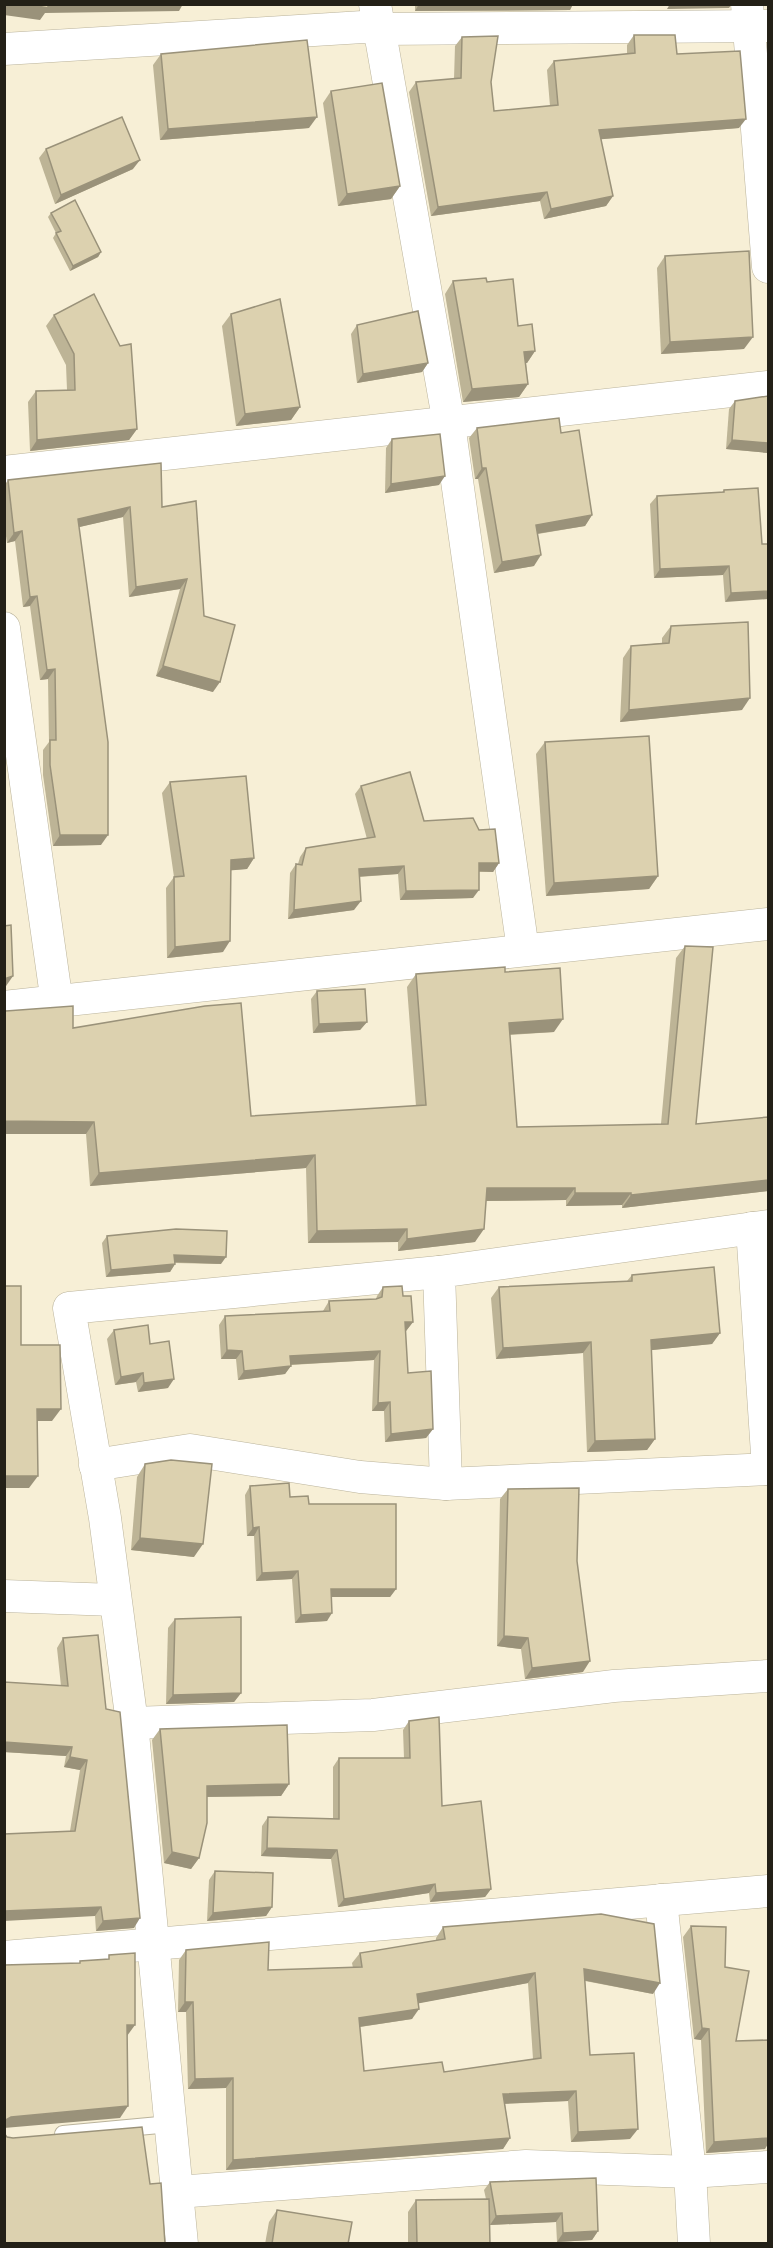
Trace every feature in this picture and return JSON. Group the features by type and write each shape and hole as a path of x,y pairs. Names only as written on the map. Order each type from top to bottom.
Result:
{"street":[{"path":"377,17 449,424 523,950"},
{"path":"4,49 363,27 377,17 754,19 768,267"},
{"path":"4,472 768,387"},
{"path":"4,628 57,1003"},
{"path":"4,1007 768,924"},
{"path":"96,1465 190,1450 360,1477 446,1484 768,1469 760,1227 439,1272 69,1308 96,1465 132,1723 182,2244"},
{"path":"439,1272 446,1484"},
{"path":"4,1596 114,1600"},
{"path":"132,1723 373,1715 614,1686 768,1676"},
{"path":"4,1957 768,1891"},
{"path":"661,1900 690,2172 694,2244"},
{"path":"177,2192 526,2166 690,2172 768,2167"}],"lane":[{"path":"52,2135 170,2124"}],"building":[{"path":"27,4 48,4 48,8"},
{"path":"634,35 675,35 677,54 740,51 746,119 599,130 613,196 551,209 547,192 438,207 416,82 461,78 462,37 498,36 491,82 494,111 558,105 554,61 635,53"},
{"path":"307,40 317,117 168,129 161,54"},
{"path":"382,83 400,186 347,194 331,91"},
{"path":"122,117 140,160 61,195 46,149"},
{"path":"75,200 101,252 73,266 56,233 61,231 51,213"},
{"path":"749,251 753,337 670,342 665,256"},
{"path":"486,278 487,282 513,279 518,326 532,324 535,351 524,352 528,384 472,389 453,281"},
{"path":"94,294 120,346 131,344 137,429 37,440 36,391 75,390 74,354 54,315"},
{"path":"280,299 300,407 245,414 231,314"},
{"path":"418,311 428,363 363,374 357,325"},
{"path":"768,396 768,443 732,440 735,401"},
{"path":"559,418 561,433 579,430 592,515 536,525 541,555 502,562 486,468 482,468 477,428"},
{"path":"440,434 445,476 391,484 392,439"},
{"path":"161,463 162,507 196,501 204,616 235,625 220,682 163,666 187,579 136,587 130,507 78,519 108,742 108,835 60,835 50,765 50,740 56,740 55,669 47,670 37,596 30,597 22,531 14,533 8,480"},
{"path":"758,488 762,544 768,544 768,591 731,593 729,566 660,569 657,496"},
{"path":"748,622 750,698 629,710 631,646 669,643 671,626"},
{"path":"649,736 658,876 554,883 545,742"},
{"path":"410,772 424,821 473,818 479,830 495,829 499,863 479,863 479,890 406,891 404,866 359,869 361,901 294,910 296,864 302,865 306,848 375,837 361,786"},
{"path":"246,776 254,858 231,860 230,941 175,947 174,877 184,876 170,782"},
{"path":"11,925 13,976 4,979 4,926"},
{"path":"685,946 713,947 696,1124 768,1117 768,1180 631,1195 631,1193 575,1193 575,1188 487,1188 484,1229 407,1239 407,1229 317,1231 315,1155 99,1173 94,1122 4,1121 4,1010 73,1006 73,1028 205,1006 241,1003 251,1116 426,1105 416,974 505,967 505,972 560,968 563,1019 509,1023 517,1127 668,1124"},
{"path":"365,989 367,1022 319,1024 317,991"},
{"path":"176,1229 227,1231 226,1257 174,1255 175,1264 111,1270 107,1236"},
{"path":"714,1267 720,1333 651,1340 655,1439 595,1441 591,1342 503,1348 499,1287 632,1281 632,1275"},
{"path":"4,1286 21,1286 21,1345 60,1345 61,1409 37,1409 38,1476 4,1476"},
{"path":"402,1286 403,1296 411,1296 413,1322 405,1322 408,1373 431,1371 433,1429 391,1434 390,1402 378,1403 380,1351 290,1356 291,1366 244,1371 242,1351 227,1350 225,1316 330,1311 329,1301 376,1299 382,1297 383,1287"},
{"path":"148,1325 150,1344 169,1341 174,1379 144,1383 143,1373 121,1377 114,1330"},
{"path":"171,1460 212,1464 203,1544 140,1538 145,1464"},
{"path":"289,1483 290,1497 308,1496 309,1504 396,1504 396,1589 331,1589 332,1613 301,1615 298,1571 262,1573 259,1527 253,1528 250,1486"},
{"path":"579,1488 577,1561 590,1661 532,1668 528,1638 504,1636 508,1489"},
{"path":"241,1617 241,1693 173,1695 175,1619"},
{"path":"98,1635 106,1709 120,1712 140,1918 103,1921 101,1907 4,1911 4,1834 75,1831 87,1760 70,1757 72,1747 4,1742 4,1682 68,1686 63,1638"},
{"path":"439,1717 442,1806 481,1801 491,1889 436,1893 435,1884 344,1899 337,1850 267,1848 268,1817 339,1819 339,1758 410,1758 409,1721"},
{"path":"287,1725 289,1784 207,1786 207,1823 199,1858 172,1852 160,1729"},
{"path":"215,1871 273,1873 272,1907 213,1913"},
{"path":"601,1914 654,1924 660,1983 584,1969 590,2055 634,2053 638,2129 578,2132 576,2091 503,2094 510,2138 233,2160 233,2078 195,2079 193,2002 185,2002 186,1950 269,1942 268,1970 362,1967 360,1953 445,1939 443,1927","holes":["535,1973 541,2058 444,2072 442,2062 364,2071 359,2018 419,2009 417,1994"]},
{"path":"691,1926 726,1927 725,1967 749,1971 736,2041 768,2040 768,2138 714,2142 709,2029 702,2028"},
{"path":"135,1953 135,2025 127,2025 128,2106 11,2117 4,2121 4,1965 80,1963 80,1961 109,1959 109,1955"},
{"path":"142,2127 150,2184 161,2183 165,2244 4,2244 4,2133 7,2137 13,2138"},
{"path":"596,2178 598,2231 563,2233 562,2213 496,2216 490,2182"},
{"path":"489,2199 490,2244 417,2244 416,2200"},
{"path":"277,2210 352,2222 348,2244 272,2244"}]}
